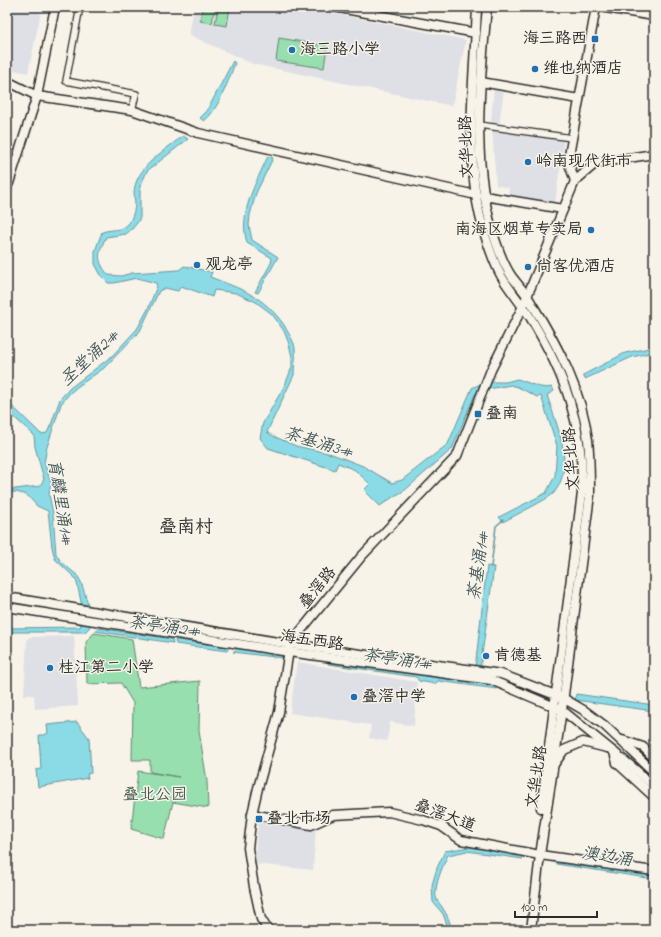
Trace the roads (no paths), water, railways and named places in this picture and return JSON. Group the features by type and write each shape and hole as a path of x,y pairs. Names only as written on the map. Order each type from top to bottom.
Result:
{"main road":[{"path":"8,183 37,96 55,7"},
{"path":"334,7 476,33"},
{"name":"文华北路","path":"477,7 472,116 472,160 480,195 502,259 554,340 573,382 580,404 588,440 590,495 560,693"},
{"name":"文华北路","path":"487,7 479,125 481,219 488,246 505,282 523,306 547,346 565,384 572,406 580,442 583,474 560,693 538,855 531,930"},
{"path":"596,7 568,161 575,181 596,163 654,154"},
{"path":"600,7 654,16"},
{"path":"7,81 37,96 132,110 198,133 480,195 563,210"},
{"path":"481,82 579,99"},
{"name":"叠滘路","path":"268,930 261,919 248,848 252,814 279,712 290,648 361,557 457,456 491,370 523,306 575,181"},
{"name":"海五西路","path":"7,597 290,648 501,674 560,693 596,718 654,772"},
{"name":"海五西路","path":"7,607 290,648 491,680 558,709 630,765 654,786"},
{"name":"文华北路","path":"526,930 553,765 558,709"},
{"path":"618,738 642,748 654,758"},
{"path":"553,765 564,750 583,742 611,750 617,764 654,797"},
{"name":"叠滘大道","path":"252,814 311,826 333,815 389,812 441,826 461,840 538,855 654,871"}],"street":[{"path":"80,7 66,81 136,94 132,110"},
{"path":"479,125 572,138"},
{"path":"7,204 8,183"}],"water":[{"path":"233,61 235,63 222,94 214,110 204,121 200,118 207,111"},
{"path":"183,136 188,139 147,171 140,187 140,218 132,229 126,234 106,237 101,248 100,260 108,275 121,276 132,273 179,270 184,266 212,272 210,277 232,285 260,300 276,315 284,325 294,344 294,375 267,432 296,446 332,454 363,466 392,483 402,480 448,444 472,388 481,385 475,394 452,449 404,491 380,506 364,490 370,484 355,470 338,463 335,470 268,448 260,438 263,423 285,385 292,367 292,357 289,344 284,331 272,314 256,302 236,293 214,290 212,297 181,286 178,291 165,288 159,291 140,331 104,368 77,387 61,404 47,447 44,463 51,482 49,494 53,514 56,554 62,563 77,575 81,582 89,607 90,627 85,632 7,632 7,628 80,627 84,615 76,579 55,559 52,547 48,511 37,506 27,495 16,492 7,493 7,490 40,486 44,479 35,447 34,435 7,411 7,401 41,434 47,433 60,399 70,388 112,356 137,329 148,309 157,286 156,283 137,278 108,283 102,277 95,264 95,251 102,232 123,228 131,220 135,205 134,188 142,171 154,158"},
{"path":"268,156 273,158 256,193 249,225 252,240 278,257 258,293 255,292 271,263 272,258 247,243 245,221 250,198"},
{"path":"654,347 654,352 632,357 585,379 583,375 625,353"},
{"path":"517,379 539,387 552,387 554,391 547,395 562,444 564,457 563,470 560,482 554,493 503,522 499,517 546,493 555,476 557,446 541,396 537,397 511,385 488,389 491,382 506,382"},
{"path":"487,566 494,567 480,669 475,668"},
{"path":"98,628 172,639 173,643 95,631"},
{"path":"175,640 229,647 227,651 176,644"},
{"path":"237,648 283,654 282,658 233,652"},
{"path":"328,661 435,676 438,675 497,685 497,689 438,681 435,684 419,681 416,677 328,664"},
{"path":"576,694 654,705 654,711 575,700"},
{"path":"77,722 89,738 91,773 87,774 88,778 38,787 36,770 41,769 39,735 48,733 47,725"},
{"path":"470,847 523,855 523,859 467,851 448,855 437,884 436,896 449,921 452,930 449,930 443,914 433,902 432,885 437,868 445,851"},
{"path":"556,860 654,874 654,879 556,864"}],"waterway":[{"name":"茶基涌1#","path":"491,567 496,526 503,520"}],"place":[{"name":"海三路西","path":"595,39"},
{"name":"海三路小学","path":"292,50"},
{"name":"维也纳酒店","path":"535,69"},
{"name":"岭南现代街市","path":"528,162"},
{"name":"南海区烟草专卖局","path":"591,230"},
{"name":"观龙亭","path":"197,265"},
{"name":"尚客优酒店","path":"528,267"},
{"name":"叠南","path":"478,414"},
{"name":"肯德基","path":"486,656"},
{"name":"桂江第二小学","path":"50,668"},
{"name":"叠滘中学","path":"354,697"},
{"name":"叠北市场","path":"259,819"}],"district":[{"name":"叠南村","path":"186,528"}],"water label":[{"name":"圣堂涌2#","path":"90,358"},
{"name":"茶基涌3#","path":"318,443"},
{"name":"育麟里涌1#","path":"60,502"},
{"name":"茶亭涌2#","path":"164,627"},
{"name":"茶亭涌1#","path":"397,660"},
{"name":"澳边涌","path":"607,857"}],"park label":[{"name":"叠北公园","path":"155,795"}]}
